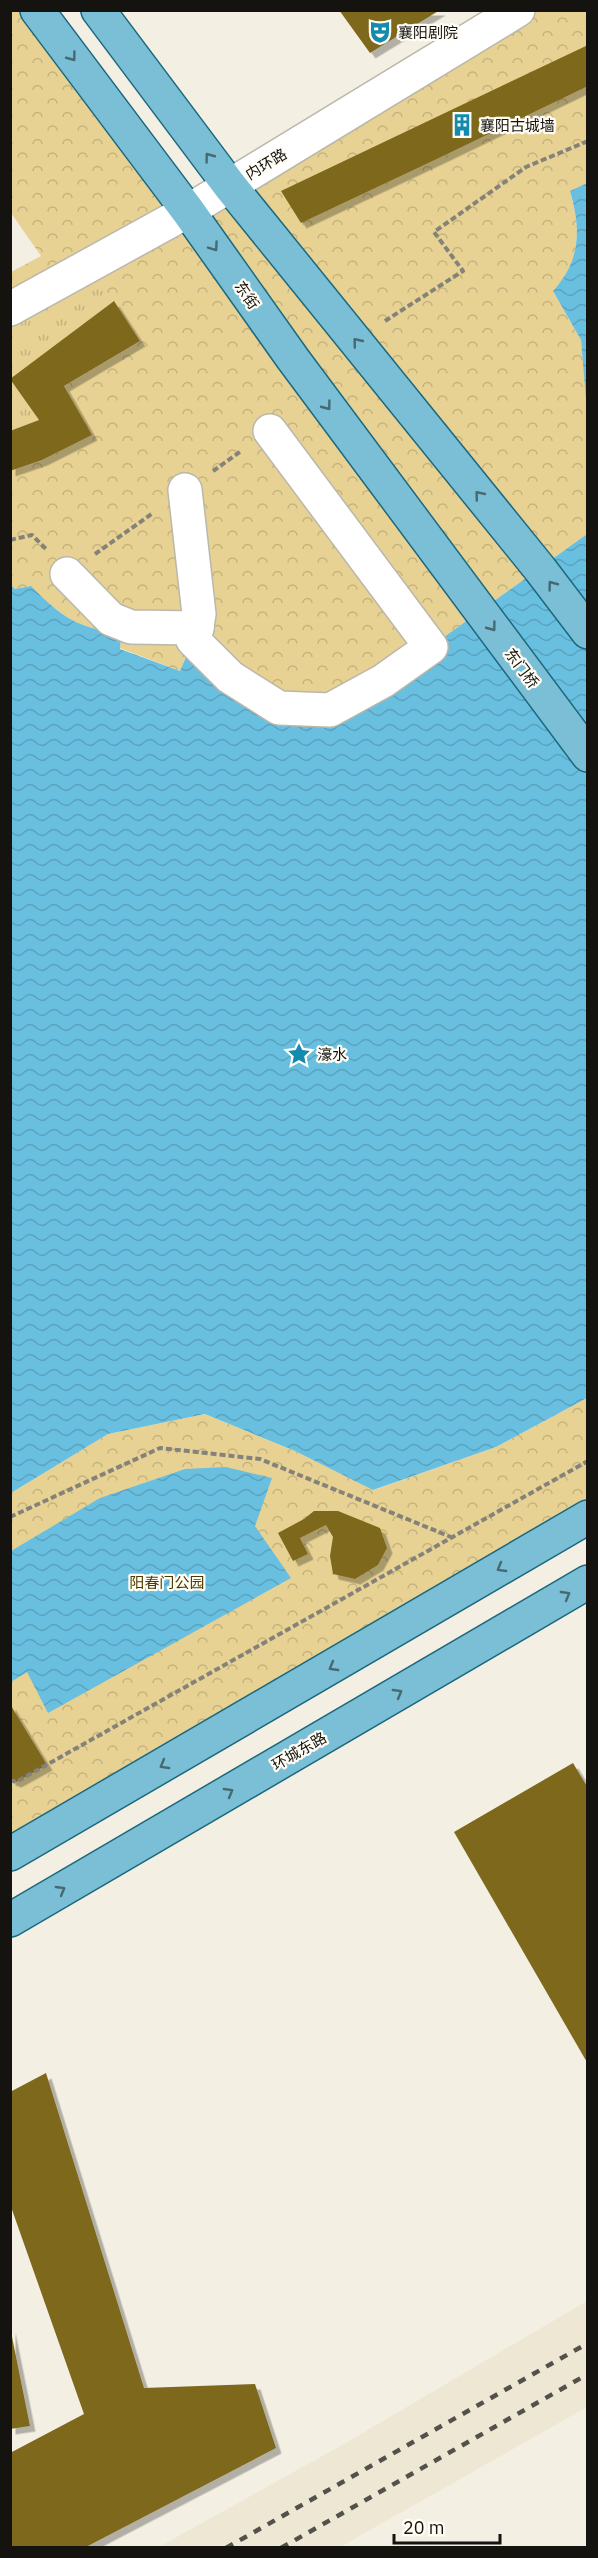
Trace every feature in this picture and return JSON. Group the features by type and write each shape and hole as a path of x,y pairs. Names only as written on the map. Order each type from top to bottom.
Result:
{"main road":[{"name":"东街","path":"37,10 457,580"},
{"path":"98,10 230,186 588,632"},
{"name":"东门桥","path":"457,580 588,755"},
{"path":"10,1854 588,1517"},
{"name":"环城东路","path":"10,1920 588,1582"}],"street":[{"name":"内环路","path":"10,309 188,212 518,10"},
{"path":"185,490 199,614 193,640 230,677 279,708 330,710 383,681 431,647 270,431"},
{"path":"67,574 111,619 131,627 197,628"}],"path":[{"path":"357,343 371,329 463,271 434,232 526,167 588,141"},
{"path":"10,1517 160,1448 260,1459 451,1538"},
{"path":"10,1780 16,1782 588,1461"}],"shaded area":[{"path":"587,2301 587,2407 340,2547 159,2547 344,2444"}],"green space":[{"path":"11,11 37,11 188,211 518,11 587,11 587,183 570,191 577,231 574,256 569,268 553,291 581,340 588,411 587,534 383,681 279,708 192,641 180,671 120,648 121,635 92,628 71,619 53,607 31,586 15,589 10,584 10,471 42,460 91,435 64,386 140,341 93,273 11,309 11,272 41,256 11,213"},
{"path":"93,273 114,301 11,379 11,314"},
{"path":"10,379 39,420 11,431"},
{"name":"阳春门公园","path":"587,1398 587,1517 11,1854 11,1493 108,1434 205,1414 295,1451 374,1490 496,1447"}],"water":[{"path":"587,183 587,411 581,340 553,291 569,268 574,256 577,231 570,191"},
{"name":"濠水","path":"587,534 587,1398 496,1447 373,1490 295,1451 205,1414 108,1434 11,1493 10,584 15,589 31,586 71,620 121,635 120,649 180,671 193,640 279,708 383,681"},
{"path":"226,1467 272,1478 255,1526 291,1578 48,1713 27,1672 11,1682 11,1551 100,1498 185,1469"}],"building":[{"name":"襄阳剧院","path":"339,10 440,10 370,53"},
{"name":"襄阳古城墙","path":"588,45 588,86 441,157 301,223 281,191"},
{"path":"114,301 140,341 64,386 92,435 42,460 10,471 10,431 39,420 10,379"},
{"path":"314,1511 338,1511 380,1528 387,1548 378,1565 355,1579 333,1574 330,1556 333,1537 326,1525 300,1538 308,1554 293,1561 278,1533"},
{"path":"10,1704 47,1765 16,1782 10,1780"},
{"path":"573,1763 588,1788 588,2064 454,1832"},
{"path":"46,2073 144,2388 255,2384 276,2448 84,2548 10,2548 10,2453 84,2414 10,2204 10,2092"},
{"path":"10,2327 30,2426 10,2429"}],"railway":[{"path":"226,2548 588,2343"},
{"path":"281,2548 588,2374"}],"place":[{"name":"襄阳剧院","path":"380,32"},
{"name":"襄阳古城墙","path":"462,125"},
{"name":"濠水","path":"299,1054"}]}
